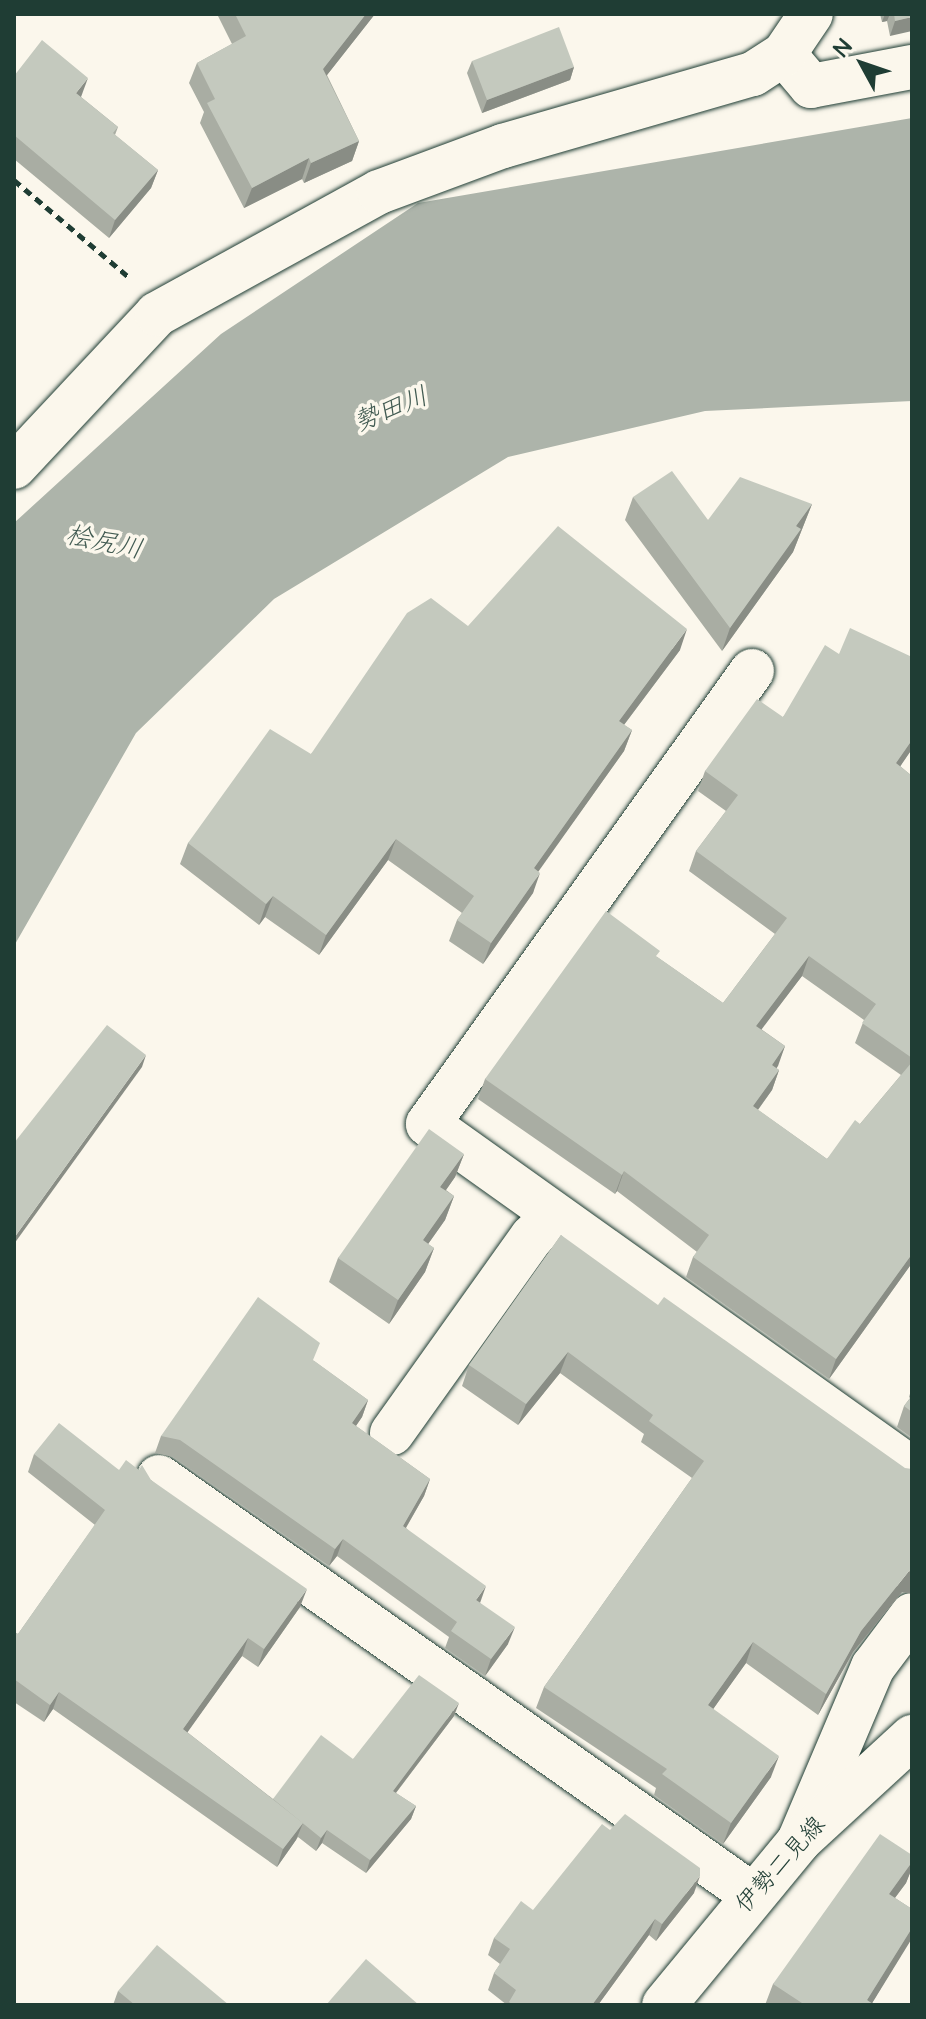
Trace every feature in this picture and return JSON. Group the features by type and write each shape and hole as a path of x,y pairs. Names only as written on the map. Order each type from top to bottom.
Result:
{"street":[{"path":"14,467 157,314 379,192 503,146 753,74 784,54 811,14"},
{"path":"784,54 811,86 912,67"},
{"path":"752,671 428,1124 912,1469"},
{"path":"392,1433 532,1237 553,1215"},
{"path":"159,1477 751,1894"},
{"path":"799,1841 873,1667 912,1615"},
{"name":"伊勢二見線","path":"664,2005 751,1894 799,1841 912,1737"}],"path":[{"path":"14,180 123,267 157,314"}],"water":[{"path":"912,118 912,401 705,411 508,457 274,599 136,733 14,946 14,523 221,334 418,203"}],"building":[{"path":"235,14 366,14 323,69 359,141 311,163 309,158 252,188 207,103 215,99 197,63 246,36"},
{"path":"894,14 912,14 912,17 895,21"},
{"path":"559,27 574,67 487,100 472,61"},
{"path":"42,40 88,78 76,93 118,127 113,133 158,170 115,220 14,135 14,76"},
{"path":"672,471 708,520 740,477 812,504 796,526 801,529 730,628 633,497"},
{"path":"558,526 687,629 619,721 632,730 534,868 540,873 491,943 457,920 474,896 396,839 326,935 273,896 266,904 188,843 270,729 311,754 407,613 431,598 468,626"},
{"path":"850,628 912,657 912,740 896,763 912,776 912,1058 862,1023 876,1004 809,956 756,1026 785,1046 772,1065 779,1070 753,1106 827,1159 855,1120 860,1124 912,1062 912,1254 836,1359 693,1257 709,1235 624,1171 622,1175 485,1079 606,911 660,951 656,956 723,1003 787,918 696,851 738,795 705,771 757,699 783,717 825,645 839,654"},
{"path":"107,1025 146,1055 14,1238 14,1143"},
{"path":"429,1129 464,1154 440,1187 454,1196 423,1240 434,1248 398,1300 338,1258"},
{"path":"561,1235 658,1305 664,1297 905,1468 912,1469 912,1572 909,1571 861,1631 826,1694 753,1642 708,1705 779,1756 731,1823 662,1774 667,1769 544,1687 704,1461 649,1421 653,1415 568,1352 526,1404 469,1365"},
{"path":"258,1297 320,1343 313,1360 368,1400 352,1423 430,1479 403,1526 486,1586 476,1600 515,1627 491,1659 451,1631 457,1622 343,1539 335,1549 180,1440 161,1436"},
{"path":"912,1396 912,1412 904,1406"},
{"path":"59,1423 119,1470 126,1460 139,1470 142,1465 151,1480 307,1589 264,1649 248,1638 183,1729 303,1823 283,1849 59,1692 50,1705 14,1679 14,1632 18,1634 105,1510 34,1454"},
{"path":"419,1675 459,1703 393,1791 416,1806 370,1860 327,1830 321,1838 273,1799 321,1735 353,1759"},
{"path":"625,1814 700,1868 700,1876 662,1924 655,1919 592,2005 513,2005 509,2002 516,1990 494,1973 510,1949 494,1938 521,1901 533,1910 602,1824 610,1830"},
{"path":"880,1834 912,1855 912,1862 889,1894 912,1909 912,1928 867,2000 872,2005 805,2005 773,1984"},
{"path":"157,1945 229,2005 135,2005 118,1991"},
{"path":"366,1959 419,2005 326,2005"}],"water label":[{"name":"勢田川","path":"391,410"},
{"name":"桧尻川","path":"104,543"}]}
